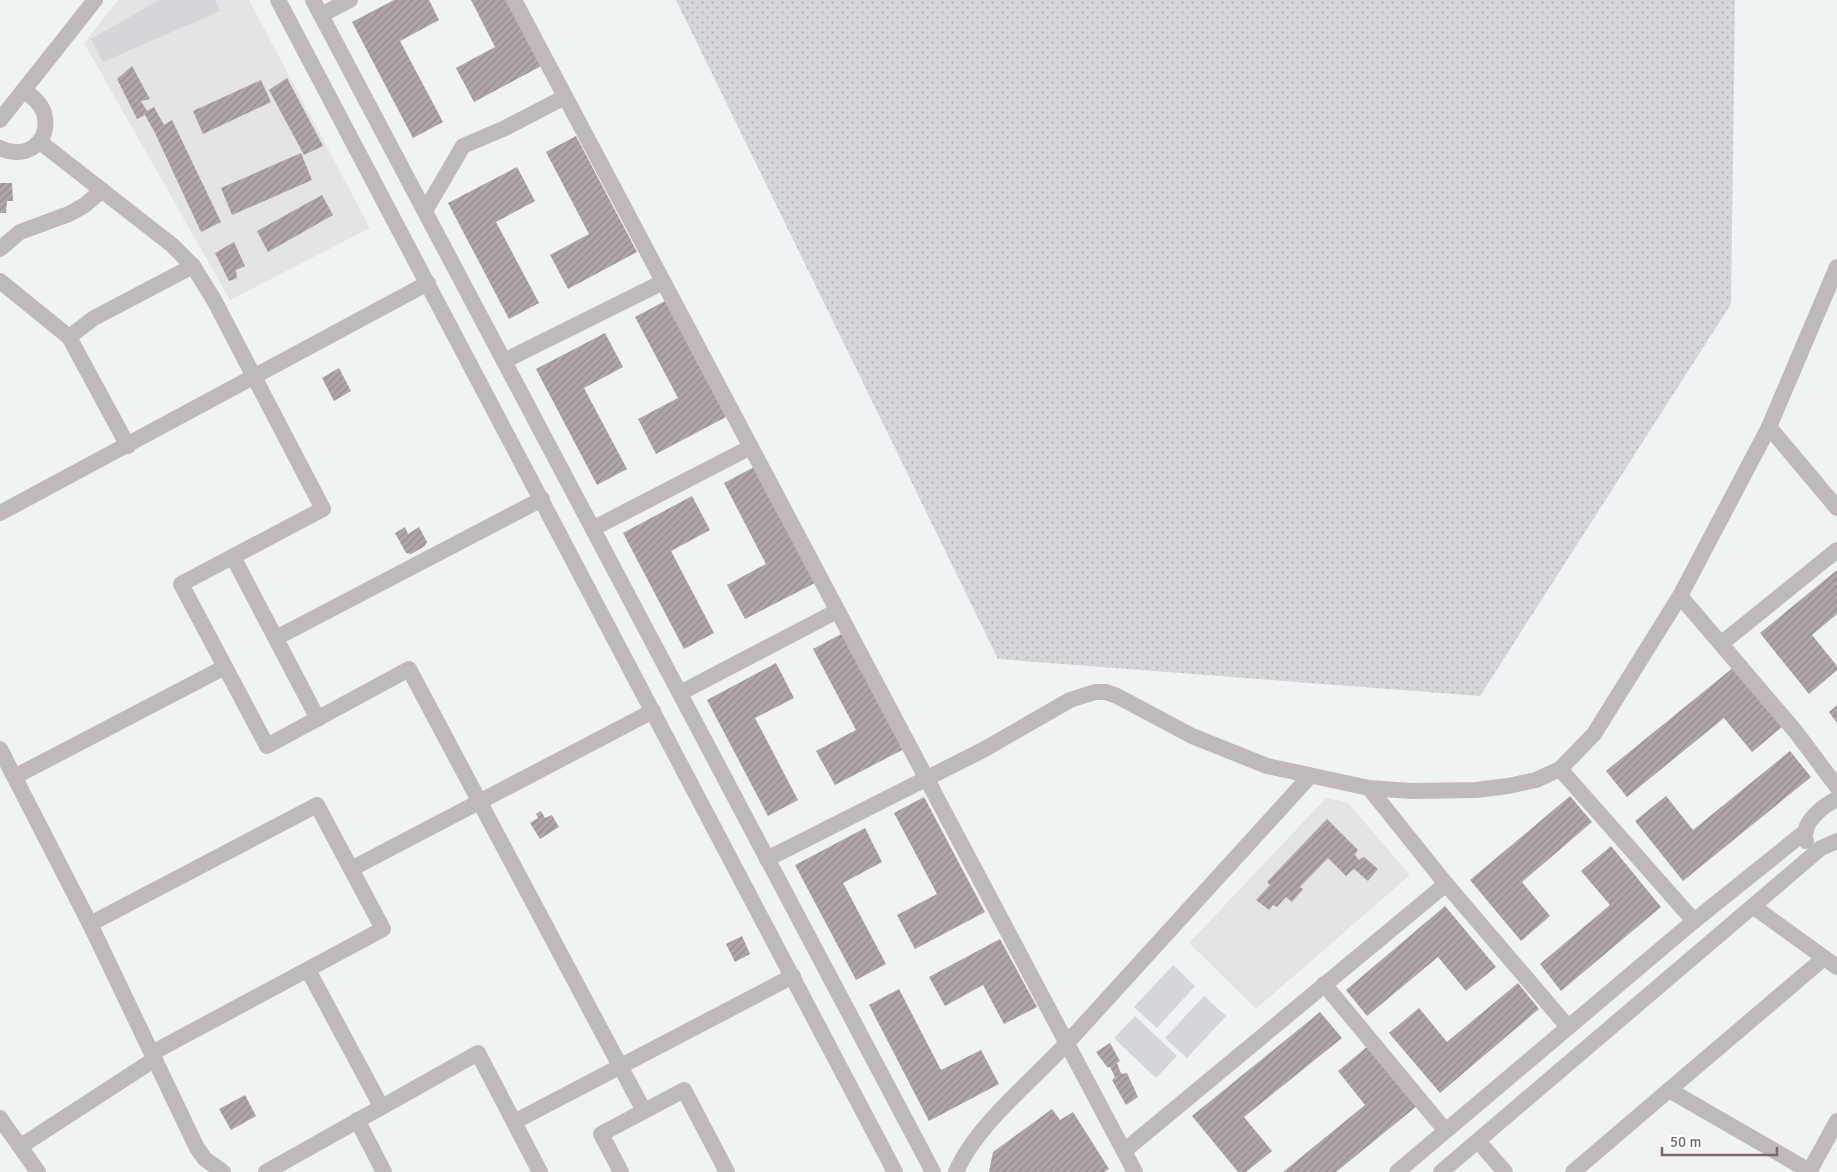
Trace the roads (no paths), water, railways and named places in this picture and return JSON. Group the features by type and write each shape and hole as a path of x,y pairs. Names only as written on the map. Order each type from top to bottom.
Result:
{"street":[{"path":"1,116 24,90 94,0"},
{"path":"278,0 895,1172"},
{"path":"313,0 933,1172"},
{"path":"321,15 350,0"},
{"path":"514,0 1135,1172"},
{"path":"0,148 10,152 26,152 40,142 44,128 44,113 34,98 24,90"},
{"path":"425,211 463,146 503,129 565,97"},
{"path":"40,142 172,246 193,266 214,300 324,509 181,584 266,746 409,669 644,1111"},
{"path":"0,248 20,232 69,214 85,205 102,190"},
{"path":"69,337 94,318 193,266"},
{"path":"767,859 983,750 1056,707 1082,695 1096,692 1106,692 1117,696 1226,751 1267,766 1369,788 1443,792 1492,788 1536,780 1560,769 1594,734 1680,596 1769,427 1837,267"},
{"path":"0,281 69,337 128,446"},
{"path":"504,362 663,282"},
{"path":"0,513 128,446 428,283"},
{"path":"1769,427 1837,508"},
{"path":"594,528 751,447"},
{"path":"276,638 542,499"},
{"path":"1722,643 1837,550"},
{"path":"233,558 318,719"},
{"path":"1680,596 1796,732 1837,787"},
{"path":"680,694 837,611"},
{"path":"16,776 225,667"},
{"path":"351,870 653,711"},
{"path":"0,749 16,776 90,924 198,1151 205,1159 223,1172"},
{"path":"1560,769 1694,921"},
{"path":"956,1172 962,1158 987,1126 1066,1044 1310,776"},
{"path":"1369,788 1446,884 1568,1027"},
{"path":"1397,1172 1694,921 1806,831 1815,815 1837,799"},
{"path":"21,1146 154,1056 383,929 316,805 90,924"},
{"path":"1806,831 1806,842 1810,846 1830,848"},
{"path":"1441,1172 1754,907 1830,848"},
{"path":"1124,1151 1446,884"},
{"path":"1573,1172 1669,1090 1830,962 1754,907"},
{"path":"308,970 381,1106"},
{"path":"514,1122 793,976"},
{"path":"1324,984 1445,1130"},
{"path":"266,1172 478,1053 540,1172"},
{"path":"622,1172 601,1134 684,1090 727,1172"},
{"path":"1669,1090 1810,1172 1837,1121"},
{"path":"0,1118 38,1172"},
{"path":"357,1120 384,1172"},
{"path":"1478,1141 1505,1172"}]}
